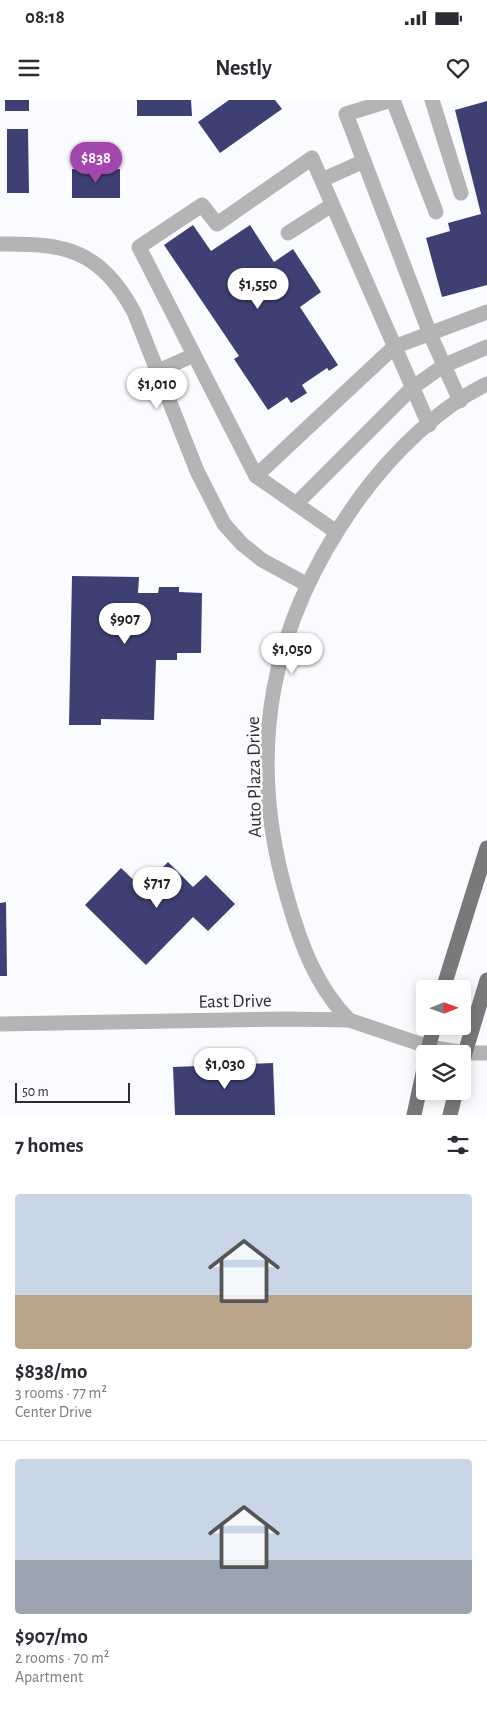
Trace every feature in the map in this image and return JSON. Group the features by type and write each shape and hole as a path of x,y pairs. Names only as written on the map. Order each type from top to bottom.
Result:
{"main road":[{"path":"446,980 487,848"},
{"path":"468,1045 487,980"},
{"path":"414,1115 417,1100"},
{"path":"450,1115 454,1100"}],"street":[{"path":"436,212 392,100 346,114 430,334 460,400"},
{"path":"432,100 461,193"},
{"path":"335,531 256,476 139,247 202,205 217,224 312,158 428,425"},
{"path":"322,180 364,162"},
{"path":"288,233 332,205"},
{"path":"0,244 51,245 74,252 93,261 123,292 134,312 198,472 224,524 242,544 262,560 306,584"},
{"path":"256,476 394,348 487,312"},
{"path":"296,504 412,388 443,366 487,347"},
{"path":"158,371 194,355"},
{"name":"Auto Plaza Drive","path":"349,1020 333,1004 317,979 300,940 276,860 270,818 268,734 281,652 306,584 335,531 373,480 401,449 428,425 460,400 487,384"},
{"name":"East Drive","path":"0,1024 284,1019 349,1020 416,1045"},
{"name":"East Drive","path":"471,1056 487,1053"}],"building":[{"path":"5,100 29,100 29,111 5,111"},
{"path":"137,100 191,100 192,116 137,116"},
{"path":"229,100 275,100 282,109 220,153 198,122"},
{"path":"487,101 487,285 442,297 426,238 450,231 448,223 481,214 455,110"},
{"path":"7,129 28,129 29,193 7,193"},
{"path":"72,169 120,169 120,198 72,198"},
{"path":"193,225 211,251 250,225 274,262 293,249 321,292 300,307 338,365 329,371 327,368 302,385 307,393 291,403 287,397 268,410 234,359 239,356 164,245"},
{"path":"72,576 139,577 138,593 158,593 159,587 179,587 179,592 202,593 201,653 177,653 177,660 156,660 154,720 101,719 101,725 69,725"},
{"path":"168,862 193,887 206,875 235,904 208,931 193,917 146,965 85,905 121,868 142,888"},
{"path":"6,902 7,976 0,976 0,903"},
{"path":"273,1063 275,1115 175,1115 173,1067"}]}
